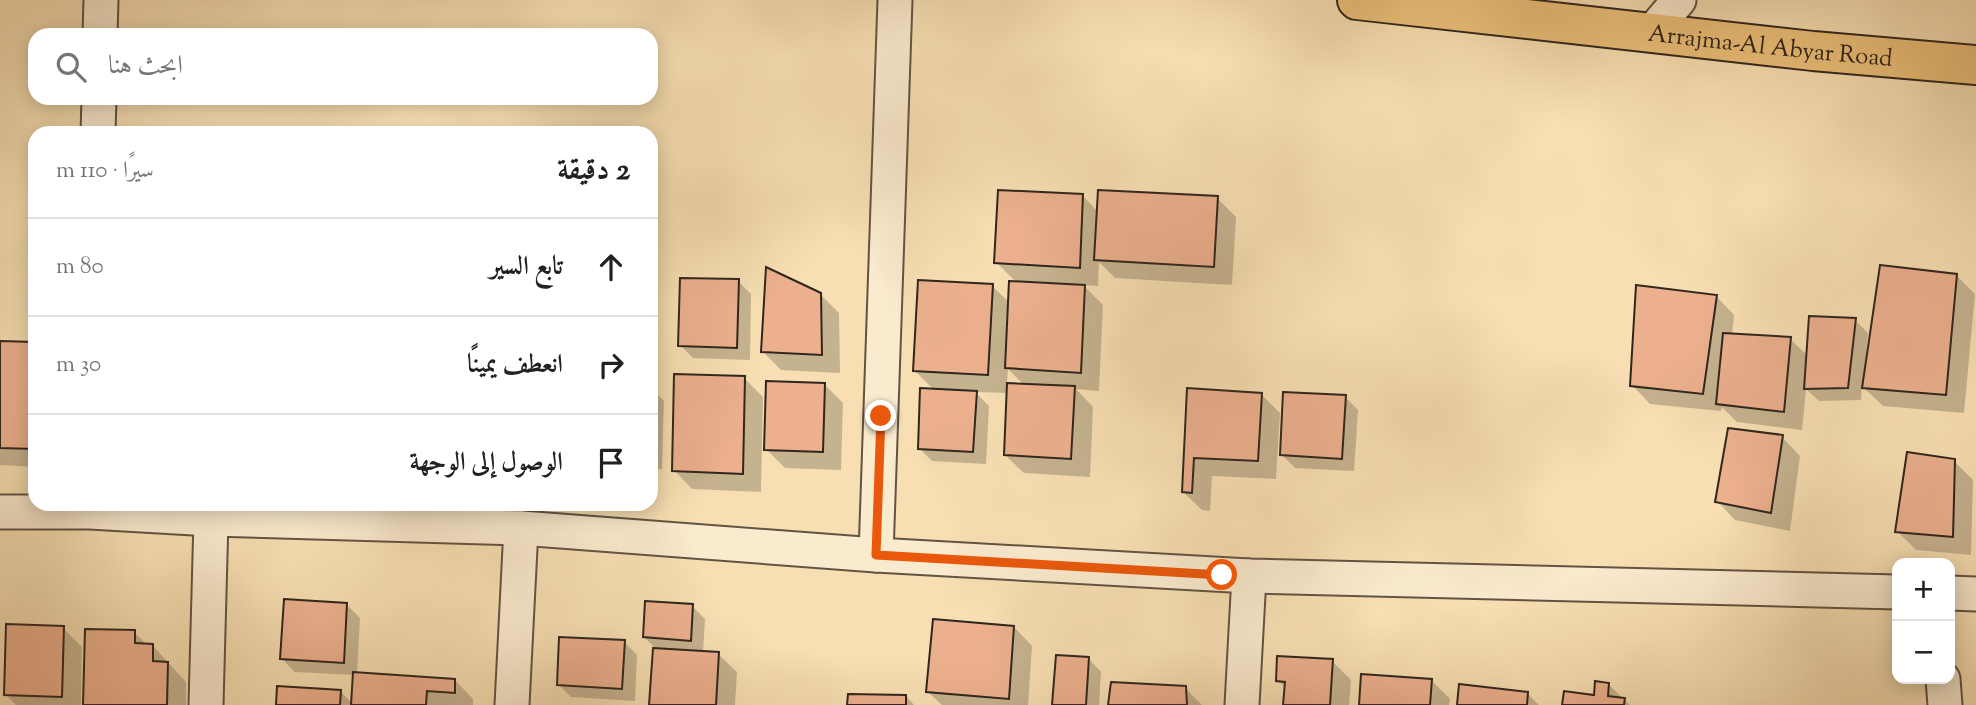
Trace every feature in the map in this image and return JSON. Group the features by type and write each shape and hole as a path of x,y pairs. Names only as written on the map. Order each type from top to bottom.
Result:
{"highway":[{"name":"Arrajma-Al Abyar Road","path":"1357,0 1813,51 1976,65"}],"street":[{"path":"100,28 101,0"},
{"path":"876,555 895,0"},
{"path":"1651,33 1679,0"},
{"path":"98,126 99,105"},
{"path":"0,512 28,511"},
{"path":"123,511 211,519 521,528 876,555 1249,576 1892,592"},
{"path":"206,705 211,519"},
{"path":"512,705 521,528"},
{"path":"1242,705 1249,576"},
{"path":"1955,593 1976,594"},
{"path":"1943,684 1944,705"}],"building":[{"path":"998,190 1083,194 1080,268 994,263"},
{"path":"1098,190 1218,196 1214,267 1094,260"},
{"path":"1880,265 1957,274 1946,395 1862,388"},
{"path":"766,267 821,293 822,355 761,352"},
{"path":"680,278 739,279 737,348 678,346"},
{"path":"918,280 993,284 988,375 913,371"},
{"path":"1009,281 1085,285 1081,373 1005,368"},
{"path":"1636,285 1717,295 1703,394 1630,386"},
{"path":"1809,316 1856,318 1848,388 1804,389"},
{"path":"1723,333 1791,337 1784,412 1716,404"},
{"path":"0,341 28,342 28,449 0,448"},
{"path":"674,374 745,376 743,474 672,471"},
{"path":"766,381 825,383 823,452 764,450"},
{"path":"1007,383 1075,386 1071,459 1004,455"},
{"path":"920,388 977,391 973,452 918,449"},
{"path":"1187,388 1262,393 1258,461 1194,458 1192,493 1182,492"},
{"path":"1283,392 1346,395 1342,459 1280,455"},
{"path":"1728,428 1783,435 1771,513 1715,502"},
{"path":"1907,452 1955,459 1953,537 1895,532"},
{"path":"284,599 347,603 344,663 280,659"},
{"path":"645,601 693,604 691,641 643,637"},
{"path":"933,619 1014,626 1009,699 926,692"},
{"path":"6,624 64,626 62,697 4,695"},
{"path":"85,629 135,630 135,643 153,644 153,661 168,662 167,705 83,705"},
{"path":"559,637 625,640 622,689 557,685"},
{"path":"653,648 719,652 716,705 649,705"},
{"path":"1056,655 1089,657 1086,705 1052,705"},
{"path":"1277,656 1333,659 1330,705 1283,705 1285,682 1276,681"},
{"path":"353,672 455,679 455,693 427,691 426,705 351,705"},
{"path":"1361,674 1432,679 1430,705 1359,705"},
{"path":"1595,681 1609,683 1608,696 1625,698 1624,705 1562,705 1564,691 1594,695"},
{"path":"1111,682 1186,686 1187,705 1108,705"},
{"path":"1459,684 1528,692 1527,705 1457,705"},
{"path":"277,686 341,690 340,705 276,705"},
{"path":"848,694 906,695 906,705 847,705"}],"route":[{"path":"881,416 876,555 1222,575"}]}
